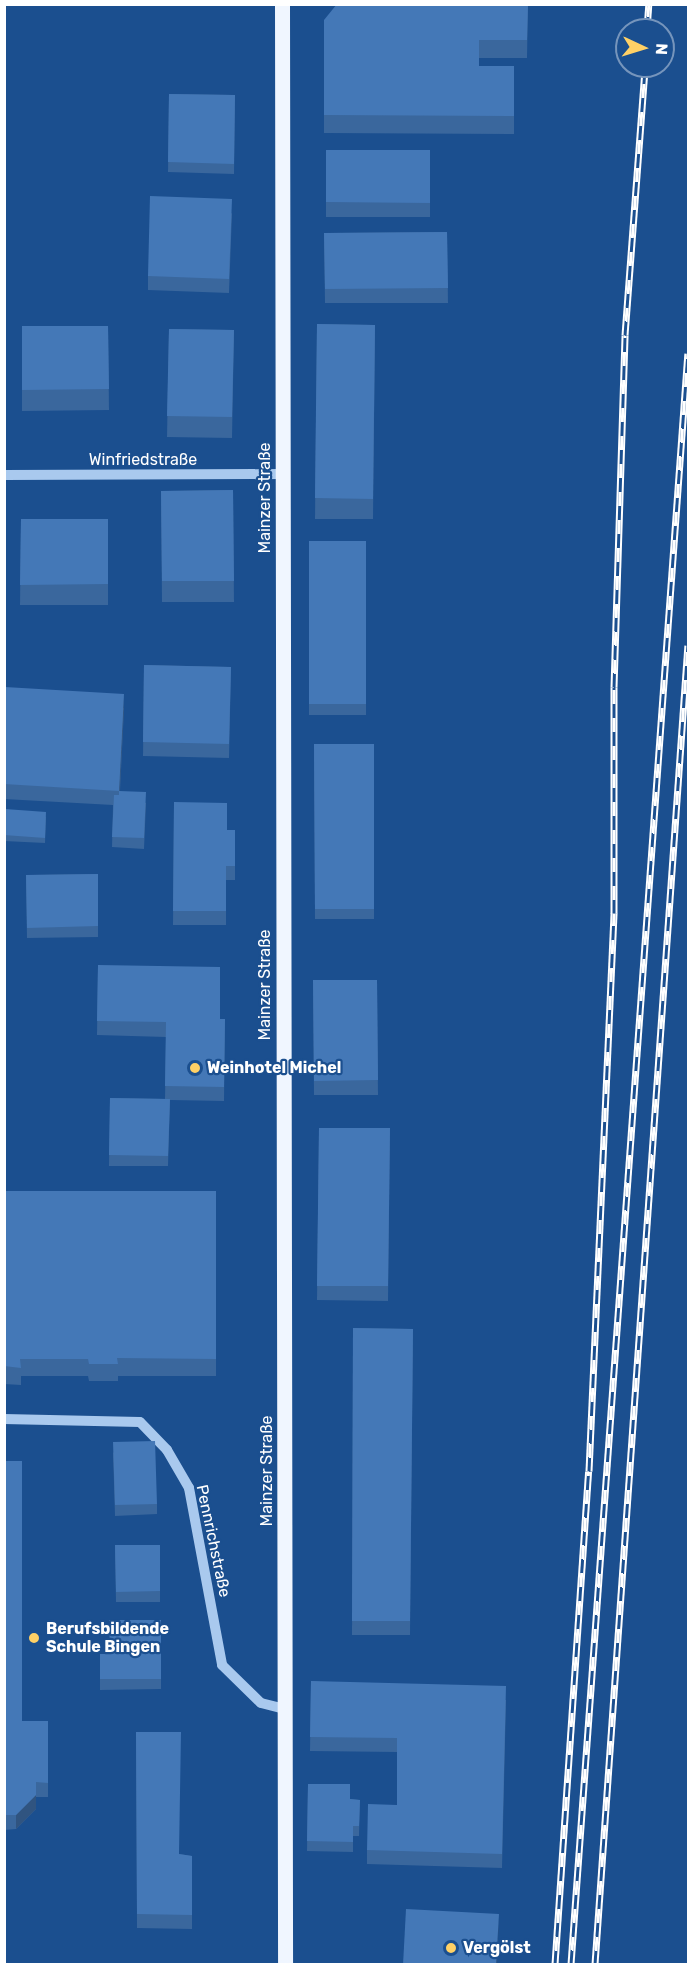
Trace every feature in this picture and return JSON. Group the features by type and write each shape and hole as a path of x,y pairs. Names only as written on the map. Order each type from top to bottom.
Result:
{"main road":[{"name":"Mainzer Straße","path":"282,4 285,1965"}],"street":[{"name":"Winfriedstraße","path":"4,475 282,474"},
{"name":"Pennrichstraße","path":"4,1419 140,1422 147,1429 167,1450 189,1488 222,1665 261,1703 285,1709"}],"building":[{"path":"337,4 528,4 527,40 479,40 479,66 514,66 514,116 324,115 324,20"},
{"path":"169,94 235,95 234,164 168,162"},
{"path":"326,150 430,150 430,203 326,202"},
{"path":"150,196 232,199 229,279 148,276"},
{"path":"447,232 448,288 325,289 324,233"},
{"path":"317,324 375,325 374,415 374,408 316,408"},
{"path":"22,326 108,326 109,389 22,390"},
{"path":"169,329 234,330 232,417 167,416"},
{"path":"316,408 374,408 373,499 315,498"},
{"path":"233,490 234,581 162,581 161,491"},
{"path":"21,519 108,519 108,584 20,585"},
{"path":"309,541 366,541 366,704 309,704"},
{"path":"144,665 231,667 229,744 143,742"},
{"path":"5,687 124,694 119,791 4,784"},
{"path":"314,744 374,744 374,909 315,909"},
{"path":"119,791 146,792 144,838 112,837 114,795 119,795"},
{"path":"174,802 227,803 227,830 235,830 235,866 226,866 226,911 173,911"},
{"path":"5,809 46,812 45,838 4,835"},
{"path":"98,874 98,926 27,928 26,875"},
{"name":"Weinhotel Michel","path":"98,965 220,967 220,1019 225,1019 224,1087 165,1086 166,1022 97,1021"},
{"path":"313,980 377,980 378,1080 314,1081"},
{"path":"110,1098 170,1099 168,1156 109,1155"},
{"path":"319,1128 390,1128 388,1286 317,1286"},
{"path":"4,1191 216,1191 216,1359 117,1358 118,1364 89,1364 88,1359 20,1359 21,1368 4,1366"},
{"path":"353,1328 413,1329 410,1621 352,1621"},
{"path":"155,1441 157,1504 115,1505 113,1442"},
{"path":"4,1461 22,1461 22,1721 48,1721 48,1783 36,1782 36,1795 16,1815 4,1815"},
{"path":"115,1545 160,1545 160,1591 116,1592"},
{"path":"109,1620 161,1620 161,1679 100,1679 100,1654 110,1654"},
{"path":"311,1681 506,1686 502,1854 367,1850 368,1804 397,1805 397,1738 310,1737"},
{"path":"136,1732 181,1732 179,1854 192,1856 192,1915 137,1914"},
{"path":"308,1784 350,1784 350,1799 360,1800 359,1826 353,1826 353,1842 307,1841"},
{"name":"Vergölst","path":"406,1909 499,1914 496,1965 403,1965"}],"railway":[{"path":"648,18 649,4"},
{"path":"555,1964 589,1471 614,913 614,687 625,335 644,78"},
{"path":"571,1964 688,353"},
{"path":"595,1964 688,645"}],"place":[{"name":"Weinhotel Michel","path":"195,1068"},
{"name":"Berufsbildende Schule Bingen","path":"34,1638"},
{"name":"Vergölst","path":"451,1948"}]}
